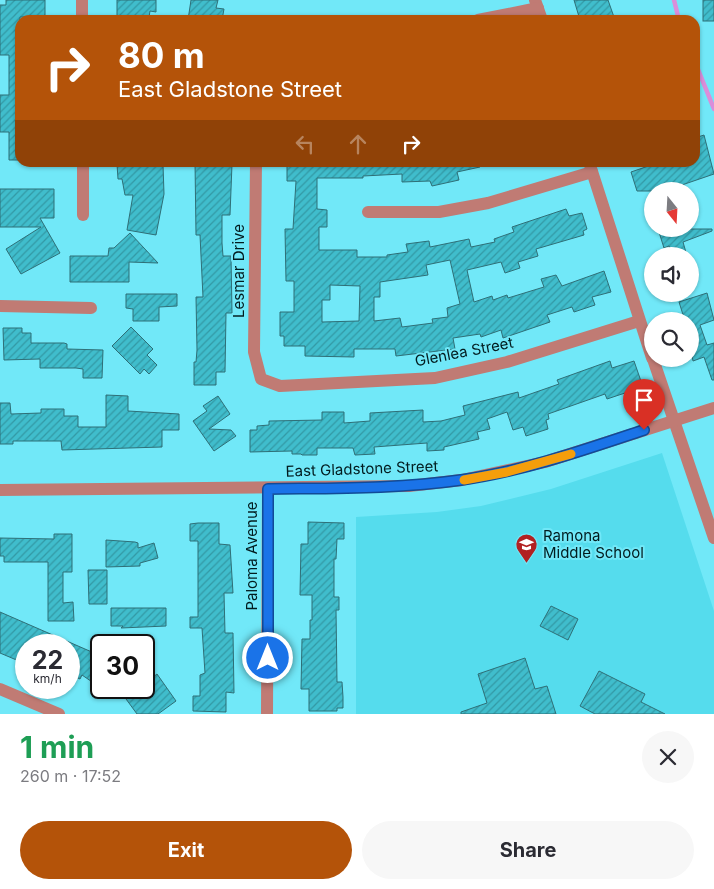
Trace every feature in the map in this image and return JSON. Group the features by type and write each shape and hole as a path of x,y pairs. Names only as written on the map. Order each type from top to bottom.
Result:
{"street":[{"path":"82,0 82,15"},
{"path":"505,15 538,9"},
{"path":"83,167 83,215"},
{"name":"Lesmar Drive","path":"256,167 254,352 261,379"},
{"path":"368,212 439,212 488,203 591,168 644,334"},
{"path":"0,306 91,308"},
{"name":"Glenlea Street","path":"261,379 280,386 435,378 506,362 639,321"},
{"path":"656,367 714,538"},
{"name":"East Gladstone Street","path":"0,490 268,489 409,486 462,480 545,462 714,408"},
{"name":"Paloma Avenue","path":"267,714 268,489"},
{"path":"0,688 59,714"}],"shaded area":[{"name":"Ramona Middle School","path":"662,453 714,611 714,714 356,714 356,517 437,512 481,506 551,489"}],"building":[{"path":"6,0 45,0 45,15 15,15 15,160 9,160 9,132 0,132 0,95 9,95 9,55 0,55 0,5 6,5"},
{"path":"117,0 156,0 156,12 150,11 149,15 117,15"},
{"path":"191,0 218,0 216,8 224,9 223,15 189,15"},
{"path":"574,0 608,0 613,15 578,15"},
{"path":"703,0 714,0 714,21 703,21"},
{"path":"704,135 714,174 691,182 644,182 644,191 637,191 631,172 646,167 700,167 700,136"},
{"path":"117,167 163,167 164,194 156,235 127,230 133,195 125,195 122,179 118,179"},
{"path":"195,167 232,167 230,215 222,215 222,243 223,256 231,256 232,313 226,313 225,372 216,372 216,385 194,385 194,362 196,362 197,350 196,297 203,297 200,235 196,235"},
{"path":"287,167 480,167 457,172 459,180 432,186 430,181 402,182 402,174 363,176 363,178 317,178 317,209 327,210 327,227 319,227 319,250 357,250 357,257 387,257 387,255 408,252 406,244 429,241 430,247 469,239 471,247 495,242 494,239 514,232 512,227 566,209 569,216 582,213 587,229 583,231 584,235 536,249 538,256 518,262 520,268 505,273 501,262 467,270 474,302 492,296 493,300 507,295 508,298 544,287 541,279 556,275 562,286 604,271 611,292 592,297 595,305 574,312 572,307 547,315 550,322 503,338 501,330 481,337 480,334 453,338 455,349 396,356 395,349 354,349 354,357 305,356 305,346 284,346 284,336 280,336 280,312 294,312 294,281 286,281 285,229 293,229 296,181 287,181","holes":["450,260 460,304 447,308 448,317 432,319 433,323 402,327 400,318 374,321 374,297 380,297 380,282 428,275 426,265","330,285 360,286 359,321 322,322 322,300 330,300"]},
{"path":"0,189 54,189 54,218 40,218 60,253 21,274 6,249 41,227 0,227"},
{"path":"699,229 712,229 712,231 699,236"},
{"path":"130,233 158,263 129,262 129,282 70,282 70,256 108,256 109,248 114,248"},
{"path":"661,238 694,238 683,242 684,247 664,247"},
{"path":"707,293 714,320 700,325 707,345 714,343 714,380 712,380 704,357 699,359 699,312 682,312 679,302 699,302 699,296"},
{"path":"126,294 177,294 177,306 159,307 159,321 133,321 133,309 126,308"},
{"path":"131,327 153,349 147,355 157,365 149,374 144,369 140,374 112,346"},
{"path":"3,328 22,328 22,333 31,333 31,343 64,343 67,344 67,349 103,350 102,378 83,378 83,369 40,368 40,359 4,360"},
{"path":"610,361 612,368 634,361 643,387 607,399 605,394 548,414 549,419 546,420 548,429 526,436 523,427 513,430 507,412 487,419 490,429 477,432 479,439 444,447 444,450 427,451 427,443 374,447 375,454 355,455 353,448 317,448 317,455 292,454 292,451 250,452 250,430 257,430 257,426 269,425 269,421 322,420 322,412 344,412 344,423 370,421 370,413 423,410 423,422 441,421 465,415 463,406 518,392 519,398 559,384 557,380"},
{"path":"106,395 128,396 128,411 179,414 179,430 162,430 162,447 62,450 61,441 13,441 13,444 0,444 0,403 10,403 11,414 41,413 41,409 64,409 64,416 78,416 78,427 106,427"},
{"path":"218,396 230,414 209,429 231,430 236,436 214,451 193,421 207,411 203,406"},
{"path":"308,522 344,523 344,539 337,539 336,559 334,559 334,597 339,597 339,610 336,610 337,682 342,682 343,697 343,708 337,708 337,711 309,711 309,689 301,689 302,639 310,639 310,620 312,620 312,595 300,595 301,544 308,544"},
{"path":"219,523 219,544 230,545 233,593 224,593 225,633 233,633 234,693 226,692 226,712 193,711 193,696 200,696 200,675 205,673 202,628 190,628 190,617 198,617 198,541 190,541 190,524"},
{"path":"54,534 72,534 72,572 63,572 63,603 73,602 74,621 48,621 48,562 4,562 4,556 0,556 0,538 54,539"},
{"path":"106,540 135,542 138,543 138,548 154,543 158,558 140,563 140,566 106,567"},
{"path":"88,570 107,570 107,604 89,604"},
{"path":"551,606 578,619 568,640 540,626"},
{"path":"111,608 166,608 166,626 121,628 123,626 111,626"},
{"path":"0,612 50,634 15,634 15,659 0,653"},
{"path":"80,647 90,651 90,680 82,675 80,679"},
{"path":"525,658 535,689 547,686 556,714 461,714 461,712 487,703 478,674"},
{"path":"599,671 645,694 641,702 665,714 595,714 580,706"},
{"path":"157,674 176,701 158,714 137,714 126,699 155,699 155,676"}],"waterway":[{"path":"674,0 678,15"},
{"path":"700,74 714,109"}],"slow traffic":[{"path":"464,480 507,472 571,454"}],"place":[{"name":"Ramona Middle School","path":"527,564"}],"route":[{"path":"268,658 268,489 409,486 462,480 507,472 545,462 644,430"}]}
